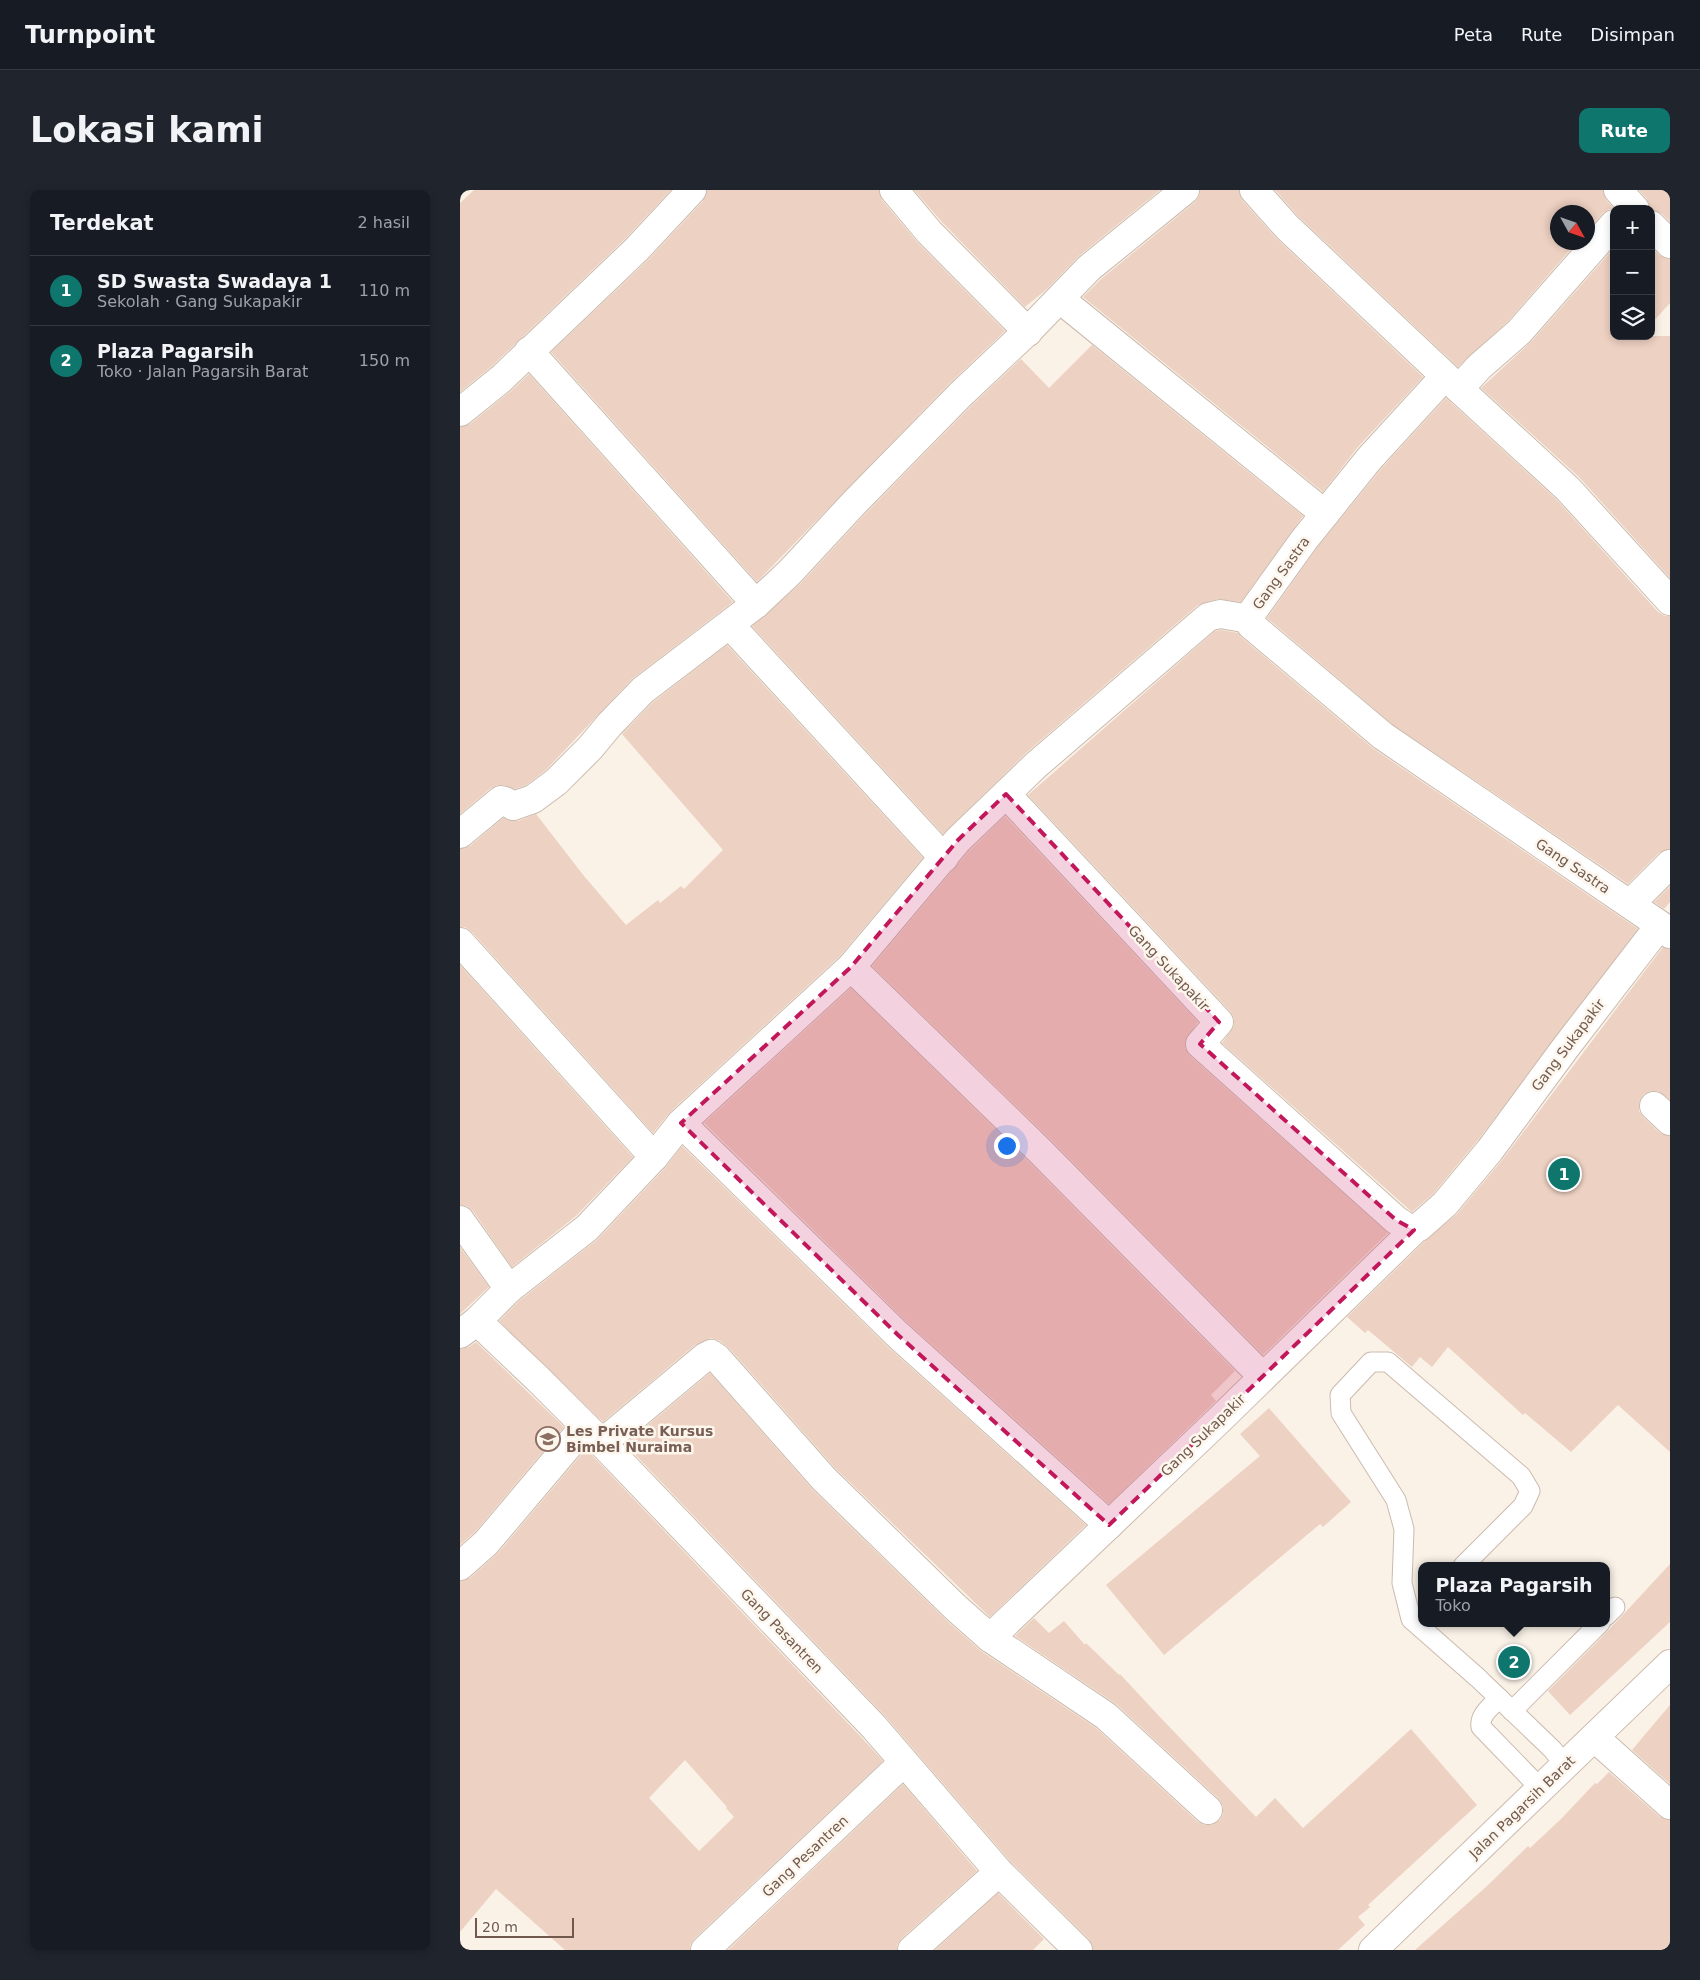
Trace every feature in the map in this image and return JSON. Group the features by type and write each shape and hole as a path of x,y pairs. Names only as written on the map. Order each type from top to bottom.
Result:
{"street":[{"path":"460,412 501,379 636,250 692,190"},
{"path":"894,190 929,232 1028,332"},
{"path":"460,834 501,800 505,800 513,806 533,799 556,782 643,690 730,625 790,572 855,502 961,394 1028,332 1089,268 1185,190"},
{"path":"1254,190 1287,227 1568,489 1670,601"},
{"name":"Gang Sastra","path":"1610,225 1519,332 1479,368 1452,382 1369,459 1325,514 1253,611 1250,619 1251,625 1276,647 1383,736 1665,929"},
{"path":"1655,229 1670,244"},
{"path":"1060,299 1325,514"},
{"path":"529,351 756,604"},
{"path":"468,1328 509,1289 587,1228 654,1157 681,1123 851,967 958,840 1044,758 1208,617 1220,614 1250,619"},
{"path":"730,625 944,858"},
{"name":"Gang Sukapakir","path":"1006,794 1219,1022 1200,1044 1396,1220 1414,1230"},
{"path":"1630,904 1670,864"},
{"name":"Gang Sukapakir","path":"990,1638 1414,1230 1445,1204 1490,1150 1566,1047 1665,929"},
{"path":"460,942 654,1157"},
{"path":"851,967 1039,1150 1264,1376"},
{"path":"681,1123 898,1335 1109,1525"},
{"path":"460,1220 509,1289"},
{"name":"Gang Pasantren","path":"468,1328 538,1378 594,1434 874,1727 998,1872 1078,1950"},
{"path":"460,1566 486,1543 594,1434 711,1354 717,1358 824,1479 955,1607 990,1638 1106,1716 1208,1810"},
{"name":"Jalan Pagarsih Barat","path":"1373,1950 1670,1664"},
{"path":"1595,1738 1670,1805"},
{"name":"Gang Pesantren","path":"705,1950 904,1762"},
{"path":"912,1950 998,1872"}],"lane":[{"path":"1416,1613 1402,1584 1404,1529 1396,1500 1341,1412 1340,1395 1371,1362 1388,1362 1521,1476 1530,1491 1523,1506 1468,1562"},
{"path":"1430,1627 1552,1749 1565,1765"},
{"path":"1540,1788 1481,1727 1480,1721 1483,1716 1506,1705 1595,1627"}],"highlighted area":[{"path":"1006,794 1219,1022 1200,1044 1396,1220 1414,1230 1109,1525 898,1335 681,1123 851,967 958,840"}],"building":[{"path":"474,190 671,190 625,239 491,367 460,392 460,203"},
{"path":"707,190 879,190 882,200 917,242 1005,331 950,383 757,582 551,352 647,261 703,201"},
{"path":"914,190 1160,190 1079,256 1047,289 1025,307 941,221"},
{"path":"1200,190 1239,190 1242,200 1276,238 1423,377 1357,448 1323,492 1083,297 1100,280 1195,202"},
{"path":"1275,190 1603,190 1606,200 1610,205 1610,209 1603,213 1595,222 1595,205 1550,205 1550,250 1570,250 1508,321 1458,367 1298,216"},
{"path":"1639,190 1670,190 1670,222 1662,214 1655,211 1655,205 1649,205 1647,199"},
{"path":"1655,251 1659,255 1670,259 1670,303 1655,320"},
{"path":"1610,253 1610,340 1655,340 1655,336 1670,336 1670,578 1579,477 1481,388 1531,342"},
{"path":"1092,345 1303,516 1241,602 1217,599 1198,605 1026,753 943,834 752,626 801,583 866,513 972,405 1021,359 1049,388"},
{"path":"529,374 733,602 632,679 546,770 526,785 515,789 504,785 491,788 460,814 460,427 470,424"},
{"path":"1446,398 1557,500 1658,612 1665,616 1670,616 1670,849 1659,853 1628,884 1392,724 1267,618 1316,549 1381,469"},
{"path":"1215,631 1239,633 1241,637 1374,749 1638,929 1478,1140 1434,1193 1412,1212 1222,1043 1234,1026 1234,1018 1230,1011 1028,795"},
{"path":"727,645 923,858 840,956 670,1112 653,1133 472,932 465,927 460,927 460,849 470,846 503,818 518,821 536,814 584,876 626,925 658,900 660,903 681,886 684,889 723,850 622,734 653,702"},
{"path":"1005,816 1198,1022 1185,1041 1185,1048 1190,1056 1388,1233 1263,1355 1050,1139 872,966 969,851"},
{"path":"1670,886 1670,902 1664,909 1654,902"},
{"path":"1663,947 1670,949 1670,1100 1658,1091 1650,1091 1643,1095 1639,1103 1639,1111 1660,1133 1670,1136 1670,1452 1618,1405 1571,1452 1525,1413 1523,1415 1448,1347 1432,1367 1420,1357 1412,1367 1368,1330 1365,1333 1347,1317 1425,1241 1457,1214 1503,1159"},
{"path":"460,965 633,1157 576,1216 512,1267 473,1211 467,1206 460,1205"},
{"path":"851,988 1028,1161 1235,1371 1211,1395 1216,1401 1109,1504 909,1324 704,1123"},
{"path":"682,1146 888,1347 1086,1525 990,1617 835,1468 729,1348 720,1341 711,1338 695,1345 603,1422 499,1321 519,1301 598,1239 665,1168"},
{"path":"460,1247 489,1287 460,1314"},
{"path":"476,1342 564,1427 475,1532 460,1545 460,1349 469,1347"},
{"path":"710,1373 813,1490 945,1619 981,1651 1096,1728 1198,1822 1204,1825 1212,1825 1220,1820 1223,1814 1223,1806 1219,1799 1116,1704 1015,1636 1034,1618 1049,1633 1064,1621 1085,1645 1086,1643 1120,1674 1256,1817 1275,1798 1303,1828 1411,1729 1477,1805 1368,1905 1370,1907 1358,1917 1365,1925 1338,1950 1093,1950 1089,1939 1010,1861 885,1716 625,1444"},
{"path":"1269,1408 1351,1502 1323,1527 1320,1524 1164,1655 1106,1585 1260,1456 1240,1434"},
{"path":"586,1449 883,1761 694,1939 690,1945 690,1950 565,1950 496,1889 460,1932 460,1581 470,1578 498,1553","holes":["685,1760 734,1817 699,1851 649,1798"]},
{"path":"1670,1564 1670,1622 1570,1715 1548,1691 1608,1631"},
{"path":"1670,1705 1670,1784 1632,1750"},
{"path":"1609,1772 1660,1817 1670,1820 1670,1950 1415,1950 1486,1887 1528,1846 1530,1848 1595,1783 1597,1784"},
{"path":"903,1784 977,1871 902,1938 897,1945 897,1950 728,1950"},
{"path":"998,1893 1044,1939 1033,1950 935,1950"}],"place":[{"name":"SD Swasta Swadaya 1","path":"1564,1174"},
{"name":"Les Private Kursus Bimbel Nuraima","path":"548,1439"},
{"name":"Plaza Pagarsih","path":"1514,1662"}]}
